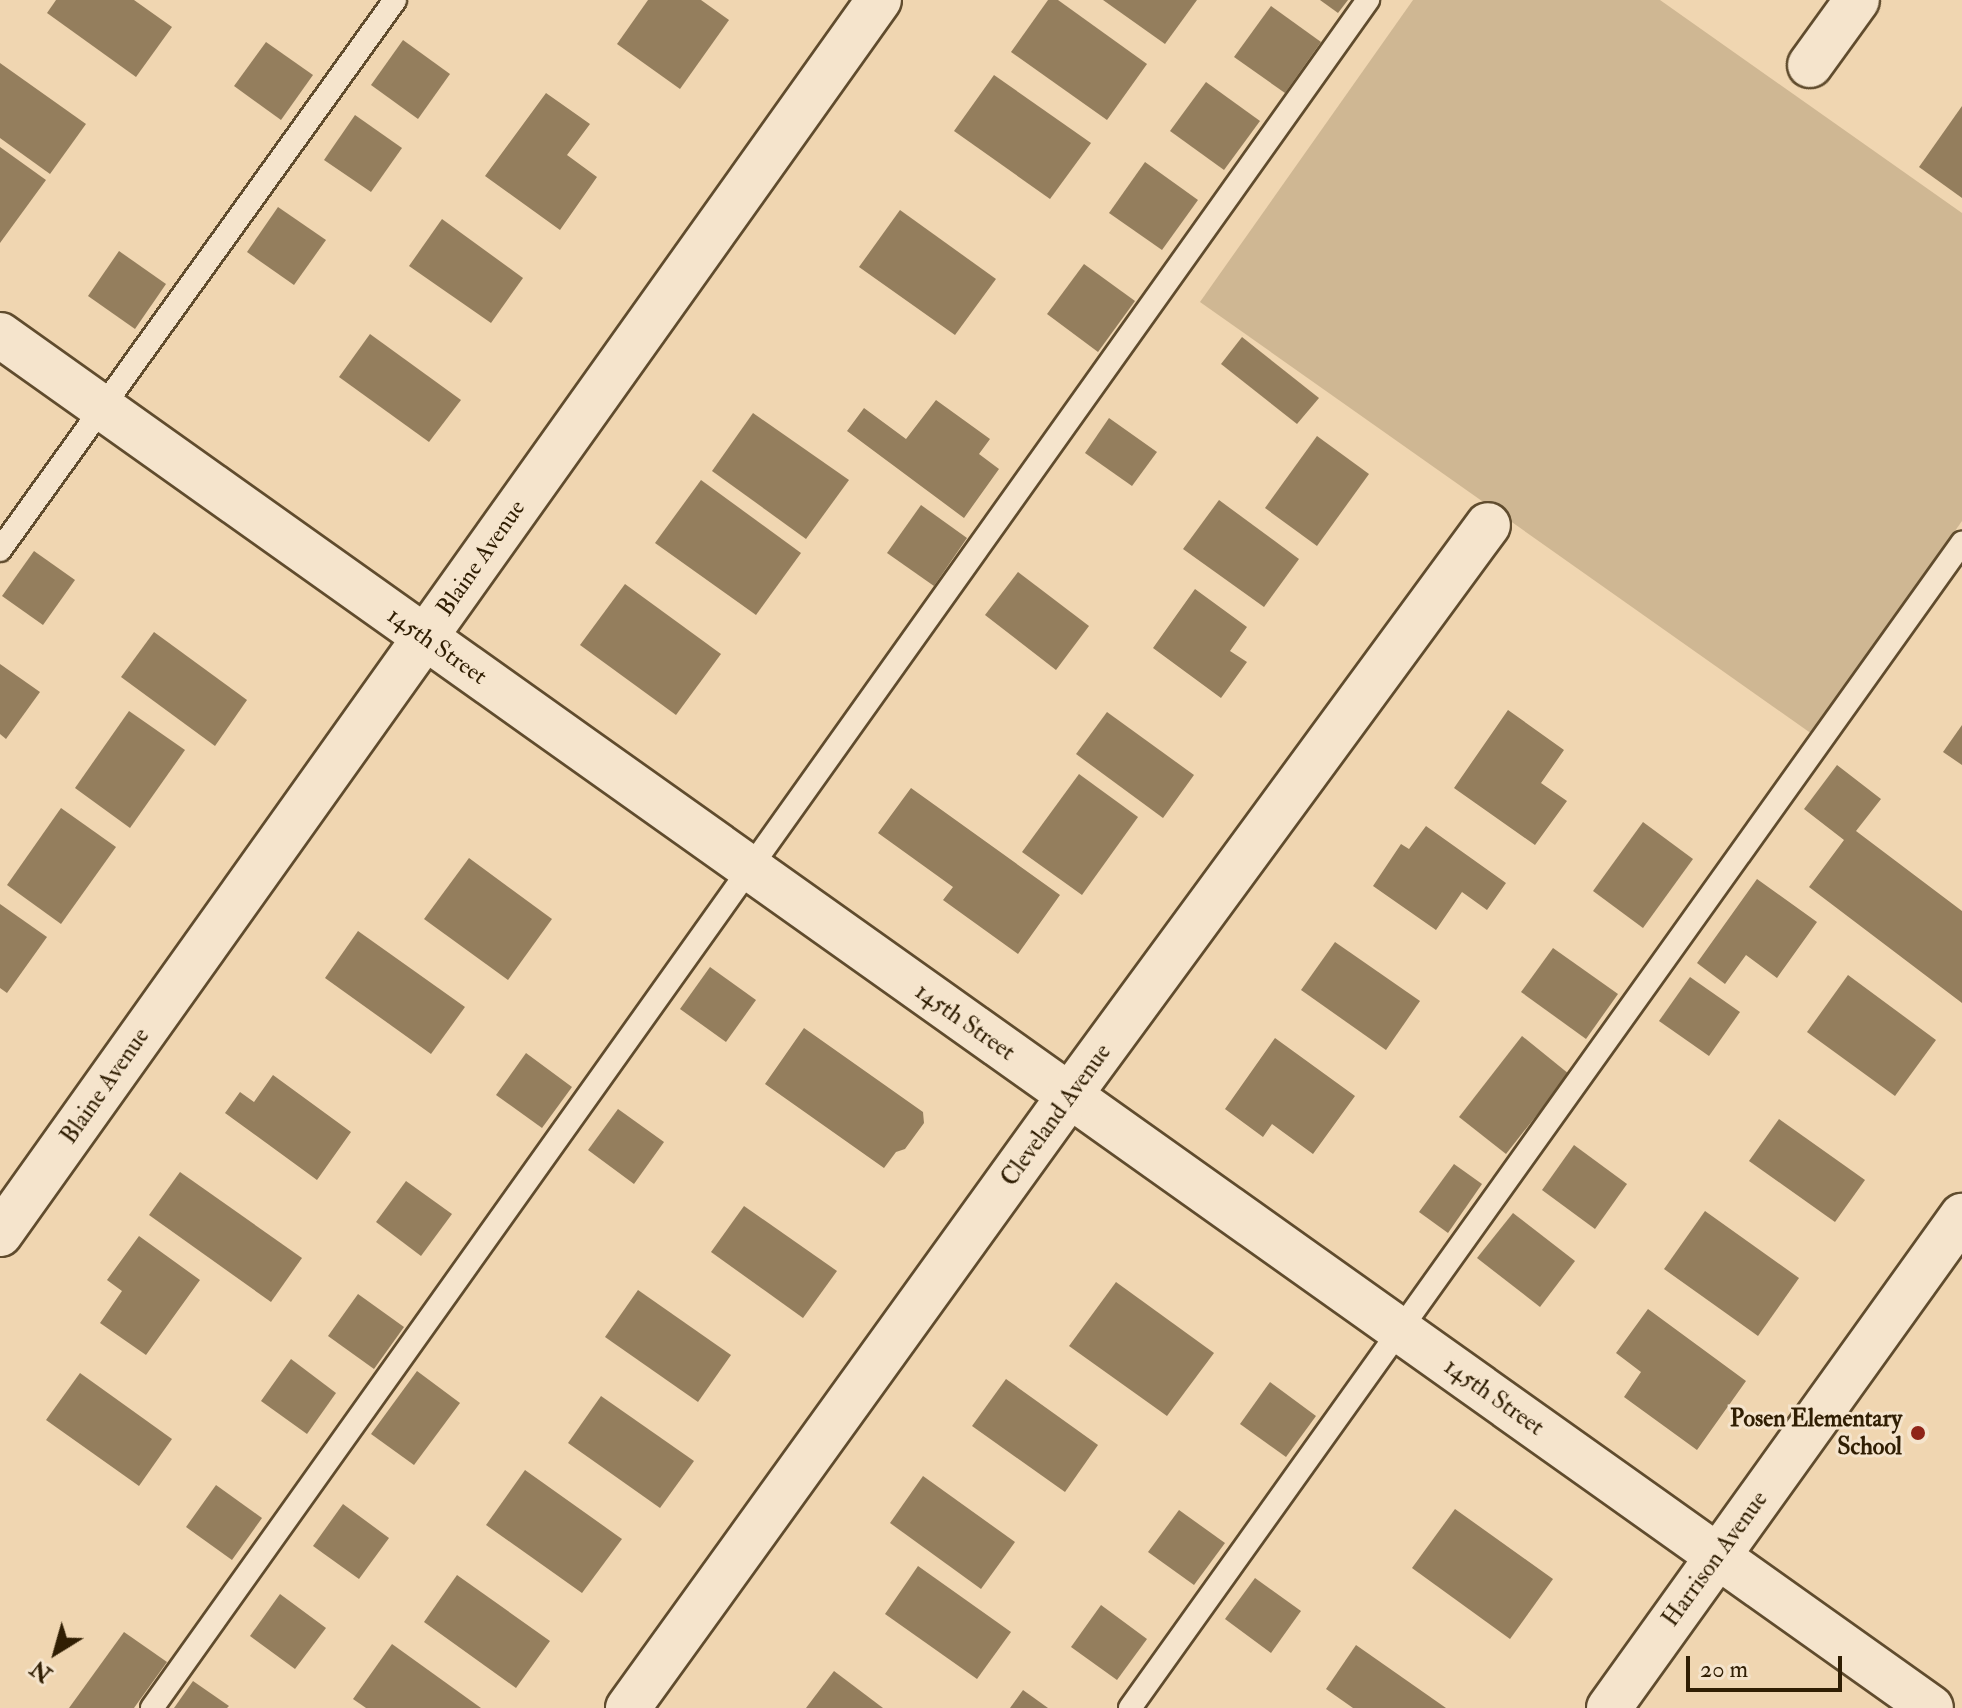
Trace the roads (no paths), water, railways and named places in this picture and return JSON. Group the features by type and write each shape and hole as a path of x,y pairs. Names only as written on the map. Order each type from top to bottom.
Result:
{"street":[{"name":"Blaine Avenue","path":"0,1234 879,0"},
{"path":"1810,65 1857,0"},
{"name":"145th Street","path":"0,335 1931,1708"},
{"name":"Cleveland Avenue","path":"628,1708 1069,1096 1488,525"},
{"name":"Harrison Avenue","path":"1609,1708 1962,1216"}],"lane":[{"path":"0,550 395,0"},
{"path":"152,1708 1368,0"},
{"path":"1130,1708 1962,543"}],"place":[{"name":"Posen Elementary School","path":"1918,1433"}]}
